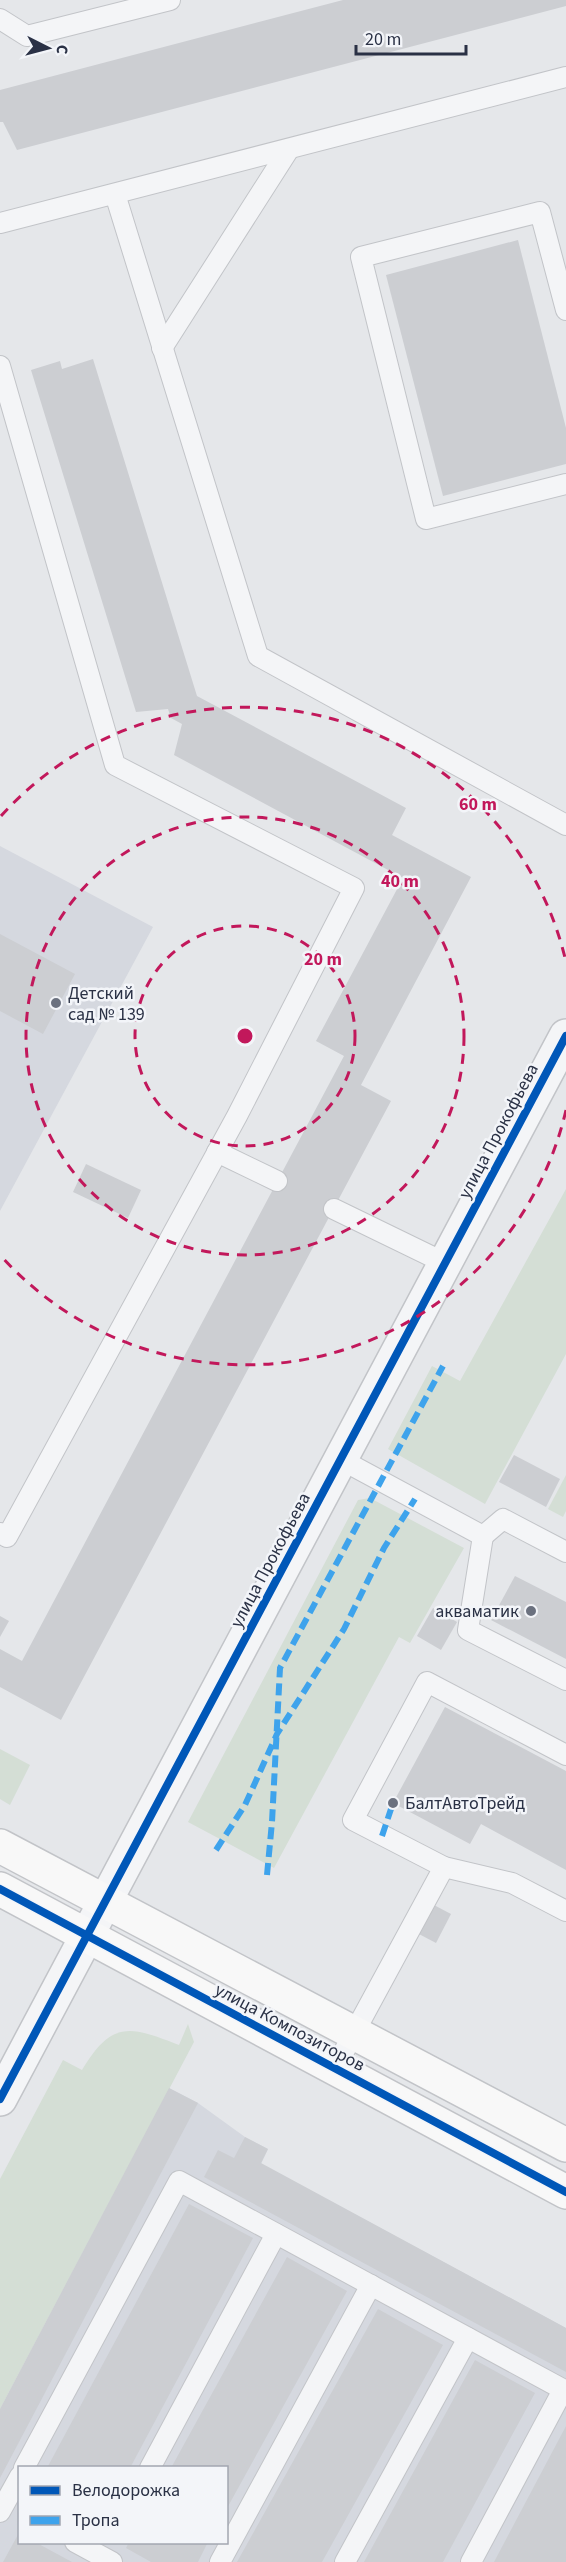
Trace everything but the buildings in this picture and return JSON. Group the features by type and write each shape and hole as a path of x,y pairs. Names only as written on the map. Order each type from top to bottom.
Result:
{"street":[{"name":"улица Прокофьева","path":"0,2099 565,1038"},
{"name":"улица Композиторов","path":"0,1846 566,2145"},
{"name":"улица Композиторов","path":"0,1889 335,2068 563,2184"}],"lane":[{"path":"0,19 27,36 170,0"},
{"path":"0,223 566,77"},
{"path":"162,348 289,149"},
{"path":"115,194 258,656 566,825"},
{"path":"566,310 540,212 361,257 426,519 566,484"},
{"path":"0,366 115,765 354,888 218,1152 7,1537 0,1533"},
{"path":"218,1152 277,1181"},
{"path":"334,1209 445,1263"},
{"path":"340,1459 483,1536"},
{"path":"566,1552 503,1520 483,1536 468,1630 566,1680"},
{"path":"566,1755 427,1682 353,1820 444,1867 512,1883 566,1911"},
{"path":"335,2068 444,1867"},
{"path":"25,2466 179,2181 565,2390 471,2562"},
{"path":"151,2466 276,2234"},
{"path":"220,2562 371,2285"},
{"path":"345,2562 468,2338"},
{"path":"8,2510 18,2482"},
{"path":"80,2544 108,2554"}],"shaded area":[{"name":"Детский сад № 139","path":"0,846 153,927 0,1211"},
{"path":"566,1189 566,1354 485,1504 388,1449 432,1366 460,1381"},
{"path":"566,1475 566,1511 563,1517 548,1509"},
{"path":"370,1498 464,1548 410,1643 399,1637 274,1868 188,1822 358,1500"},
{"path":"0,1749 30,1765 10,1805 0,1799"},
{"path":"188,2024 194,2042 0,2409 0,2179 63,2060 82,2070 103,2042 123,2032 135,2031 179,2045"},
{"path":"169,2088 198,2103 245,2137 268,2149 261,2164 566,2328 566,2562 0,2562 0,2409"}],"marked path":[{"path":"267,1875 280,1668 443,1366"},
{"path":"216,1850 245,1805 277,1734 344,1629 384,1548 415,1499"},
{"path":"382,1836 393,1803"}],"cycle path":[{"path":"0,2099 566,1036"},
{"path":"0,1889 566,2192"}],"place":[{"name":"Детский сад № 139","path":"56,1003"},
{"name":"акваматик","path":"531,1611"},
{"name":"БалтАвтоТрейд","path":"393,1803"}]}
